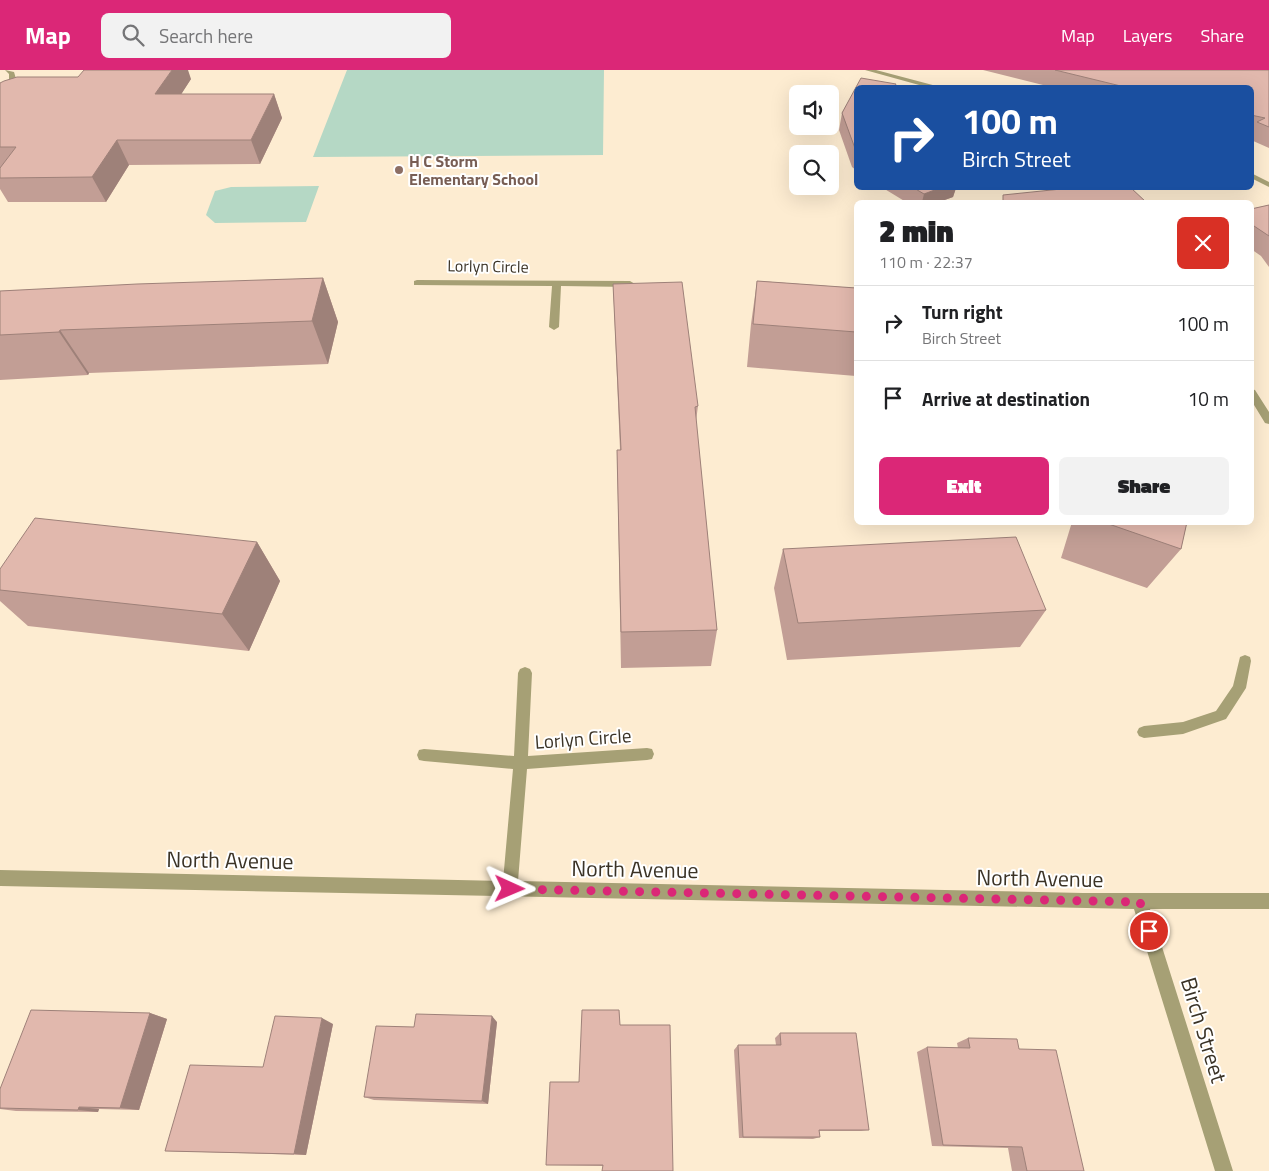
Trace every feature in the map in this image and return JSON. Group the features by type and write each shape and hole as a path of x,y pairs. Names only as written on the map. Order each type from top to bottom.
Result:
{"street":[{"path":"0,96 7,91 13,82 12,74 8,70"},
{"path":"868,70 929,85"},
{"path":"1254,178 1269,185"},
{"name":"Lorlyn Circle","path":"417,283 641,284"},
{"path":"554,327 558,284"},
{"path":"1254,397 1269,420"},
{"path":"1144,732 1183,728 1221,714 1238,688 1245,662"},
{"name":"Lorlyn Circle","path":"510,889 521,763 524,673"},
{"name":"Lorlyn Circle","path":"424,755 521,763 647,754"},
{"name":"North Avenue","path":"0,878 1140,902 1248,900 1269,902"},
{"name":"Birch Street","path":"1140,902 1224,1171"}],"green space":[{"path":"347,70 604,70 603,155 313,157"},
{"path":"319,186 306,222 215,223 206,215 215,191 231,187"}],"building":[{"path":"84,70 172,70 155,94 274,94 251,140 117,140 92,177 0,178 0,168 16,147 0,147 0,83 17,77 78,77"},
{"path":"1055,70 1269,70 1269,127 1257,122 1265,118 1254,116 1254,85 1117,85"},
{"path":"861,78 896,84 896,85 857,85"},
{"path":"854,91 854,146 842,113"},
{"path":"917,190 935,190 924,194"},
{"path":"1052,190 1133,190 1144,200 1003,200 1003,195"},
{"path":"1269,205 1269,236 1254,226 1254,208"},
{"path":"323,278 312,321 60,330 59,332 0,335 0,291"},
{"path":"757,281 854,288 854,332 753,324"},
{"path":"682,282 698,406 695,407 717,630 621,632 617,450 621,450 613,284"},
{"path":"35,518 257,542 222,614 0,590 0,569"},
{"path":"1112,525 1186,525 1181,549"},
{"path":"1016,537 1046,610 798,623 783,549"},
{"path":"31,1010 150,1013 120,1108 79,1107 78,1110 0,1108 0,1089"},
{"path":"582,1010 619,1010 620,1025 670,1025 673,1171 602,1171 603,1165 546,1165 550,1082 579,1082"},
{"path":"416,1014 492,1016 482,1101 364,1097 376,1026 414,1027"},
{"path":"275,1016 322,1018 294,1154 165,1151 190,1065 263,1067"},
{"path":"780,1033 856,1033 869,1130 819,1130 820,1137 743,1137 738,1045 781,1045"},
{"path":"968,1038 1017,1039 1019,1049 1056,1050 1084,1171 1027,1171 1022,1147 943,1145 927,1047 970,1048"}],"place":[{"name":"H C Storm Elementary School","path":"399,170"}],"route":[{"path":"510,889 1140,902 1149,931"}]}
